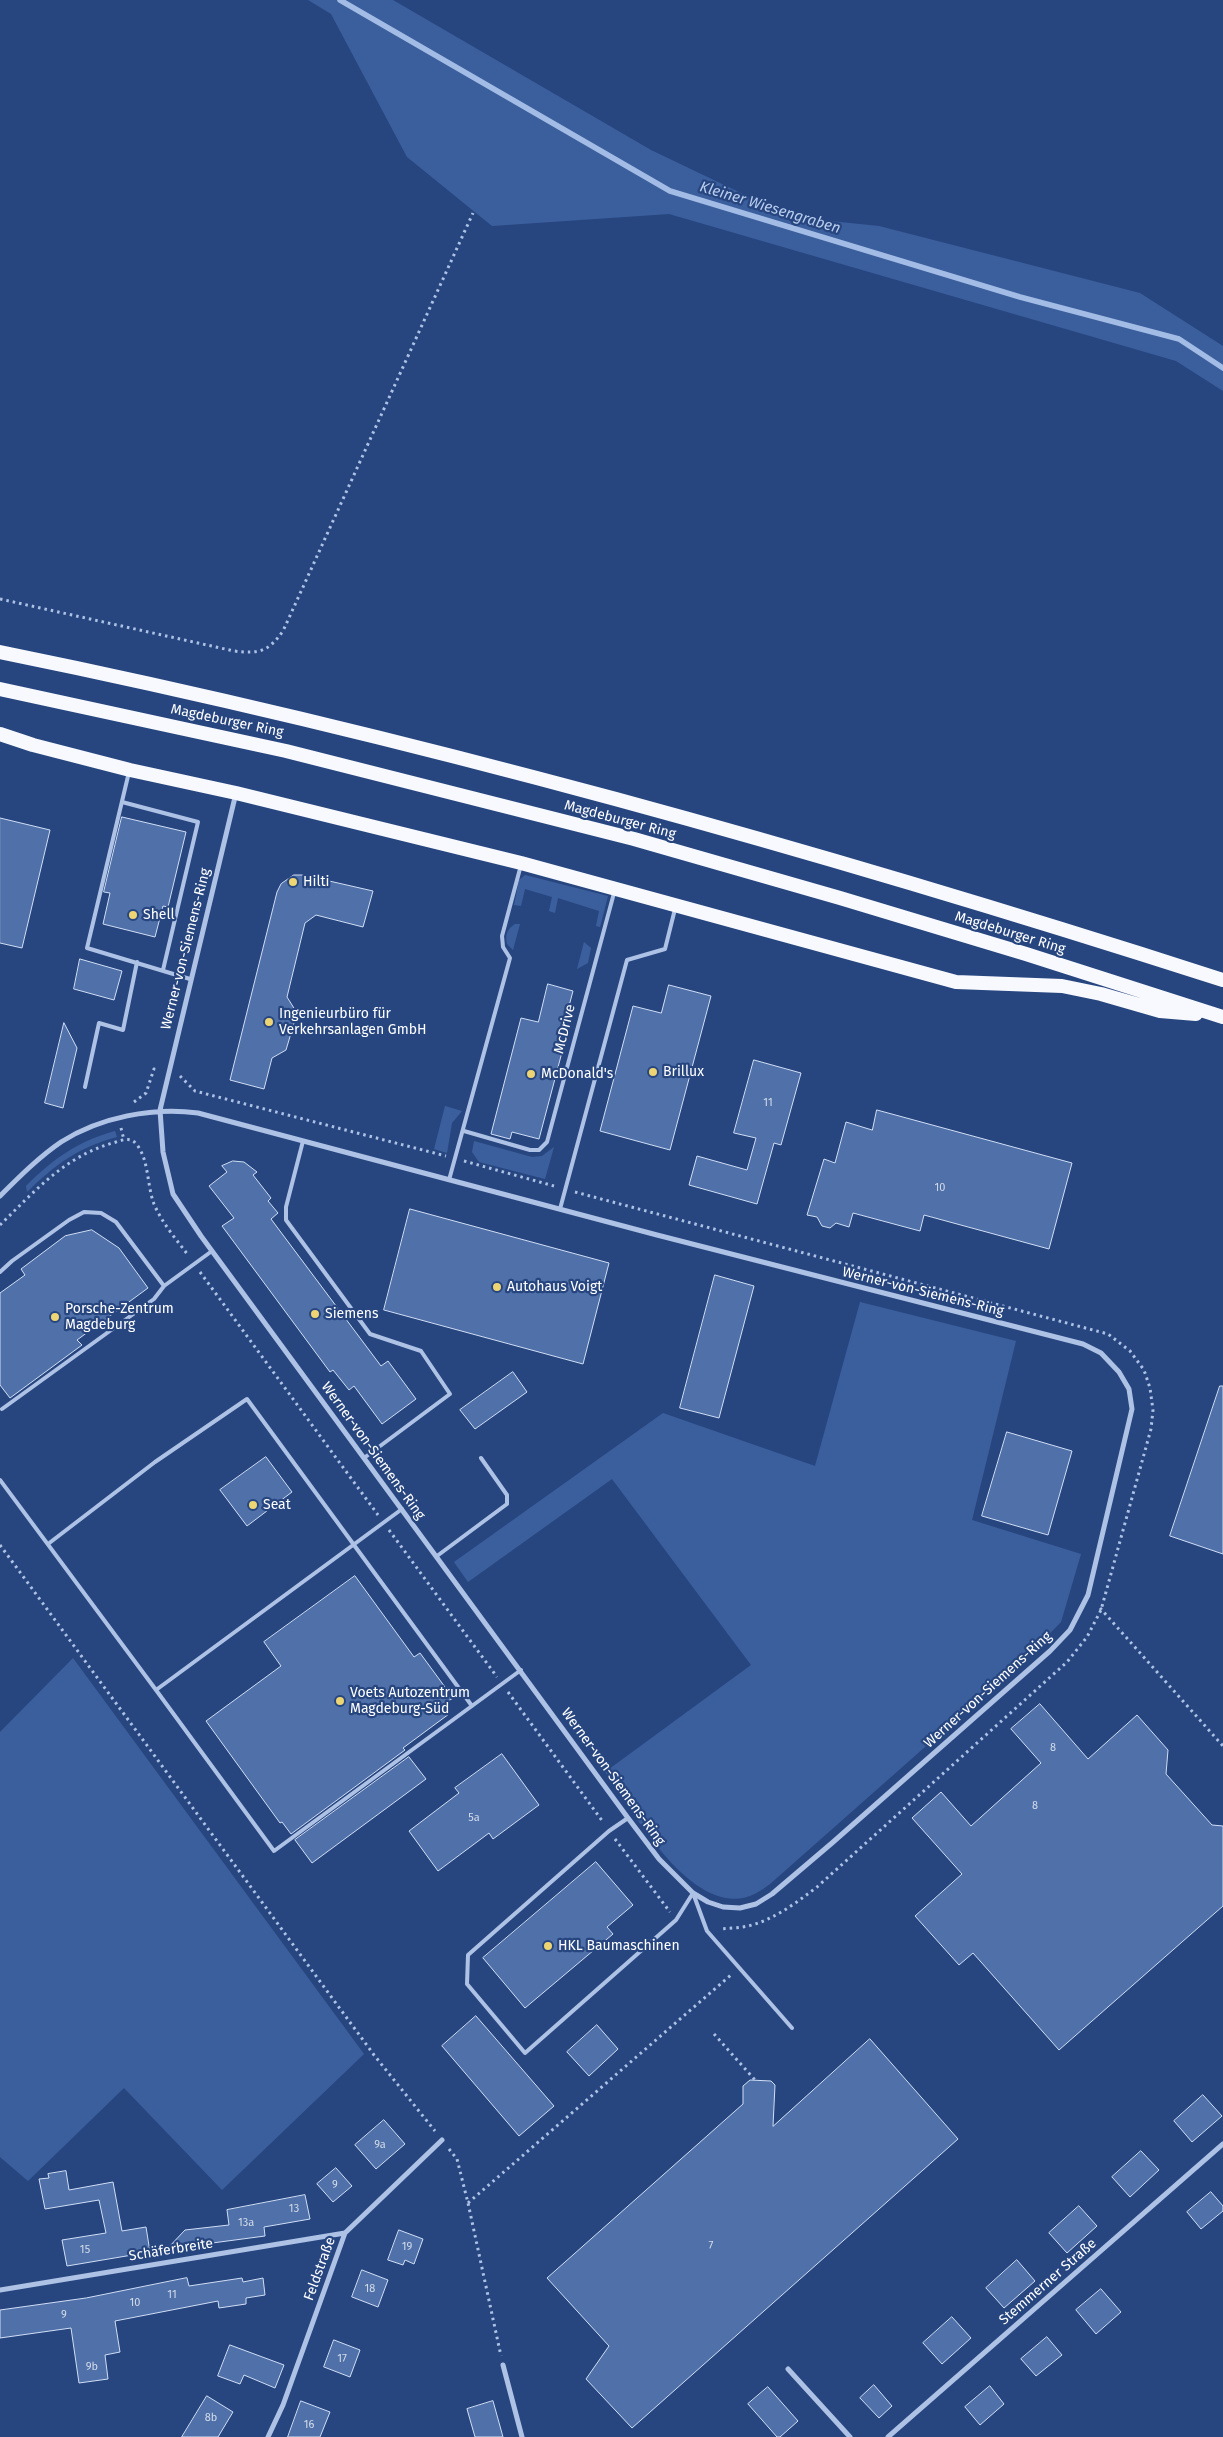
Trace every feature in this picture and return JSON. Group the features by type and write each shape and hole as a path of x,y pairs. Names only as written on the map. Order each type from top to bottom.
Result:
{"highway":[{"name":"Magdeburger Ring","path":"0,652 290,716 639,804 1001,909 1223,980"},
{"name":"Magdeburger Ring","path":"0,689 286,751 634,840 868,906 1217,1016"},
{"path":"0,734 32,745 130,770 236,793 521,863 956,982 1062,986 1101,994 1160,1011 1217,1016"}],"street":[{"name":"Werner-von-Siemens-Ring","path":"0,1196 27,1170 63,1141 78,1132 118,1119 160,1110 198,1113 1083,1344 1101,1353 1122,1375 1130,1394 1132,1409 1088,1595 1070,1630 1050,1651 772,1894 756,1904 740,1908 708,1902 693,1893 659,1859 172,1194 164,1152 160,1110 236,793"},
{"name":"Feldstraße","path":"268,2437 283,2405 345,2233 442,2140"},
{"name":"Stemmerner Straße","path":"888,2437 1223,2144"},
{"name":"Schäferbreite","path":"0,2290 345,2233"},
{"path":"504,2365 522,2437"},
{"path":"788,2369 850,2437"}],"lane":[{"path":"130,770 87,948 190,979"},
{"path":"122,802 198,822 163,970"},
{"path":"449,1180 510,958 503,947 502,936 521,863"},
{"name":"McDrive","path":"464,1131 530,1150 539,1150 546,1144 616,888"},
{"path":"560,1209 628,960 665,949 676,904"},
{"path":"85,1087 99,1023 123,1030 138,962"},
{"path":"303,1141 286,1207 286,1220 370,1334 421,1351 450,1394 364,1458"},
{"path":"0,1272 12,1261 69,1220 84,1212 101,1214 116,1222 164,1286"},
{"path":"0,1409 154,1299 164,1286 212,1251"},
{"path":"48,1544 155,1462 247,1399 472,1706"},
{"path":"437,1556 507,1504 506,1495 480,1458"},
{"path":"0,1480 274,1852 521,1670"},
{"path":"156,1690 402,1509"},
{"path":"628,1818 610,1831 468,1956 467,1984 525,2053 676,1920 693,1893"},
{"path":"693,1893 707,1931 792,2028"}],"path":[{"path":"0,599 234,651 259,652 271,646 282,630 473,213"},
{"path":"124,1140 115,1107 135,1101 143,1096 149,1086 154,1070 168,1072 181,1076 188,1087 195,1092 456,1158 565,1189 1108,1334 1119,1341 1134,1356 1144,1370 1152,1395 1153,1419 1101,1610 1087,1637 1067,1662 817,1887 792,1906 770,1919 750,1926 707,1931"},
{"path":"0,1225 69,1162 95,1148 124,1140 132,1140 139,1148 152,1198 160,1217 676,1920"},
{"path":"0,1545 374,2055 456,2158 468,2203 504,2365"},
{"path":"1088,1595 1223,1746"},
{"path":"468,2203 739,1968"},
{"path":"714,2034 755,2080"}],"shaded area":[{"path":"308,0 393,0 651,150 791,217 879,226 1140,293 1223,346 1223,391 1176,361 669,214 492,226 407,157 331,14"},
{"path":"525,875 608,896 600,927 596,926 599,911 558,898 555,913 549,911 552,897 525,889 521,906 514,905 519,880"},
{"path":"515,924 520,924 513,950 507,944 506,938 508,930"},
{"path":"584,942 591,948 588,963 577,969"},
{"path":"445,1106 462,1111 452,1123 447,1153 434,1149"},
{"path":"115,1131 117,1137 90,1146 68,1158 27,1192 26,1186 56,1159 89,1140"},
{"path":"474,1141 532,1157 542,1156 554,1147 545,1179 479,1162 472,1152"},
{"path":"860,1302 1016,1341 972,1520 1081,1554 1061,1622 1029,1655 770,1884 747,1897 722,1897 701,1888 682,1873 663,1853 646,1832 605,1772 751,1665 612,1479 468,1582 454,1562 663,1413 815,1466"},
{"path":"73,1658 364,2054 222,2190 124,2088 28,2181 0,2157 0,1732"}],"building":[{"path":"122,817 186,832 168,907 163,906 155,937 103,924 110,893 104,892"},
{"path":"0,818 50,830 22,948 0,943"},
{"path":"294,875 303,875 373,891 363,927 316,915 305,923 287,997 297,1013 286,1050 272,1058 264,1089 230,1080 277,892 281,884"},
{"path":"80,959 122,971 114,1000 74,989"},
{"name":"McDonald's","path":"548,984 573,991 561,1036 566,1037 539,1139 512,1132 510,1139 491,1134 521,1018 538,1022"},
{"name":"Brillux","path":"669,985 711,996 670,1150 600,1131 633,1006 661,1013"},
{"path":"64,1023 77,1048 63,1108 45,1103"},
{"path":"754,1060 801,1073 781,1145 774,1143 757,1204 689,1185 697,1156 747,1170 756,1138 734,1133"},
{"path":"877,1110 1072,1163 1049,1249 924,1215 920,1231 853,1213 849,1227 836,1223 830,1228 822,1226 817,1217 807,1215 824,1159 835,1163 846,1122 872,1130"},
{"name":"Siemens","path":"233,1161 244,1162 257,1172 253,1175 271,1198 268,1201 278,1213 271,1219 381,1366 388,1361 416,1399 382,1424 354,1386 349,1390 333,1370 330,1372 222,1226 234,1218 209,1186 227,1172 222,1166"},
{"name":"Autohaus Voigt","path":"410,1209 609,1263 583,1364 384,1310"},
{"name":"Porsche-Zentrum Magdeburg","path":"92,1230 119,1248 148,1288 77,1340 82,1345 10,1398 0,1385 0,1293 25,1275 21,1269 65,1236"},
{"path":"715,1275 754,1286 719,1418 680,1408"},
{"path":"513,1372 527,1392 475,1429 460,1410"},
{"path":"1220,1386 1223,1386 1223,1554 1170,1536"},
{"path":"1007,1432 1072,1451 1048,1535 982,1516"},
{"name":"Seat","path":"266,1457 292,1492 247,1526 220,1490"},
{"name":"Voets Autozentrum Magdeburg-Süd","path":"355,1576 414,1657 420,1653 453,1698 442,1705 449,1714 403,1748 405,1750 291,1834 282,1822 280,1823 206,1721 281,1666 264,1642"},
{"path":"1040,1704 1088,1759 1137,1715 1168,1750 1166,1774 1212,1825 1223,1826 1223,1906 1059,2050 973,1953 959,1965 915,1916 962,1874 912,1818 941,1792 971,1826 1041,1763 1011,1729"},
{"path":"502,1754 539,1805 493,1839 489,1833 438,1871 409,1831 459,1793 455,1788"},
{"path":"409,1757 426,1779 312,1863 295,1840"},
{"name":"HKL Baumaschinen","path":"596,1862 633,1905 607,1927 613,1934 525,2008 483,1958"},
{"path":"476,2016 554,2106 519,2136 442,2046"},
{"path":"597,2025 618,2049 589,2076 567,2052"},
{"path":"870,2039 958,2139 632,2428 586,2379 609,2346 547,2278 743,2104 743,2086 750,2080 771,2081 775,2085 773,2126"},
{"path":"1203,2095 1222,2116 1192,2142 1174,2121"},
{"path":"384,2120 405,2144 376,2169 355,2145"},
{"path":"1141,2151 1159,2170 1130,2197 1112,2177"},
{"path":"336,2168 352,2186 333,2202 317,2184"},
{"path":"66,2171 69,2190 113,2182 122,2231 146,2227 150,2252 67,2266 62,2240 106,2233 99,2200 45,2209 39,2179 49,2178 48,2174"},
{"path":"1211,2192 1223,2206 1223,2211 1201,2229 1187,2212"},
{"path":"305,2195 310,2219 264,2227 265,2236 167,2249 185,2230 229,2225 227,2210"},
{"path":"1079,2206 1097,2226 1067,2253 1049,2233"},
{"path":"399,2230 423,2239 414,2264 405,2260 403,2265 388,2260"},
{"path":"1017,2260 1035,2281 1004,2308 986,2288"},
{"path":"362,2270 388,2280 378,2307 352,2297"},
{"path":"187,2278 189,2286 242,2278 243,2282 263,2278 265,2295 246,2298 246,2304 219,2308 218,2301 115,2321 120,2352 105,2355 108,2379 79,2383 71,2328 0,2338 0,2310 86,2298"},
{"path":"1101,2289 1121,2312 1096,2334 1076,2310"},
{"path":"952,2317 971,2338 942,2364 923,2343"},
{"path":"1047,2337 1062,2355 1036,2376 1021,2359"},
{"path":"334,2340 360,2350 350,2377 324,2367"},
{"path":"230,2345 284,2365 275,2388 244,2375 240,2384 218,2376"},
{"path":"874,2385 892,2406 879,2418 860,2398"},
{"path":"990,2386 1004,2404 980,2425 965,2407"},
{"path":"768,2387 798,2421 780,2437 777,2437 748,2404"},
{"path":"207,2396 233,2412 218,2437 182,2437"},
{"path":"301,2401 330,2412 320,2437 288,2437"},
{"path":"493,2401 503,2437 475,2437 467,2409"}],"waterway":[{"name":"Kleiner Wiesengraben","path":"340,0 670,191 1020,297 1179,339 1223,368"}],"place":[{"name":"Hilti","path":"293,882"},
{"name":"Shell","path":"133,915"},
{"name":"Ingenieurbüro für Verkehrsanlagen GmbH","path":"269,1022"},
{"name":"Brillux","path":"653,1072"},
{"name":"McDonald's","path":"531,1074"},
{"name":"Autohaus Voigt","path":"497,1287"},
{"name":"Siemens","path":"315,1314"},
{"name":"Porsche-Zentrum Magdeburg","path":"55,1317"},
{"name":"Seat","path":"253,1505"},
{"name":"Voets Autozentrum Magdeburg-Süd","path":"340,1701"},
{"name":"HKL Baumaschinen","path":"548,1946"}]}
